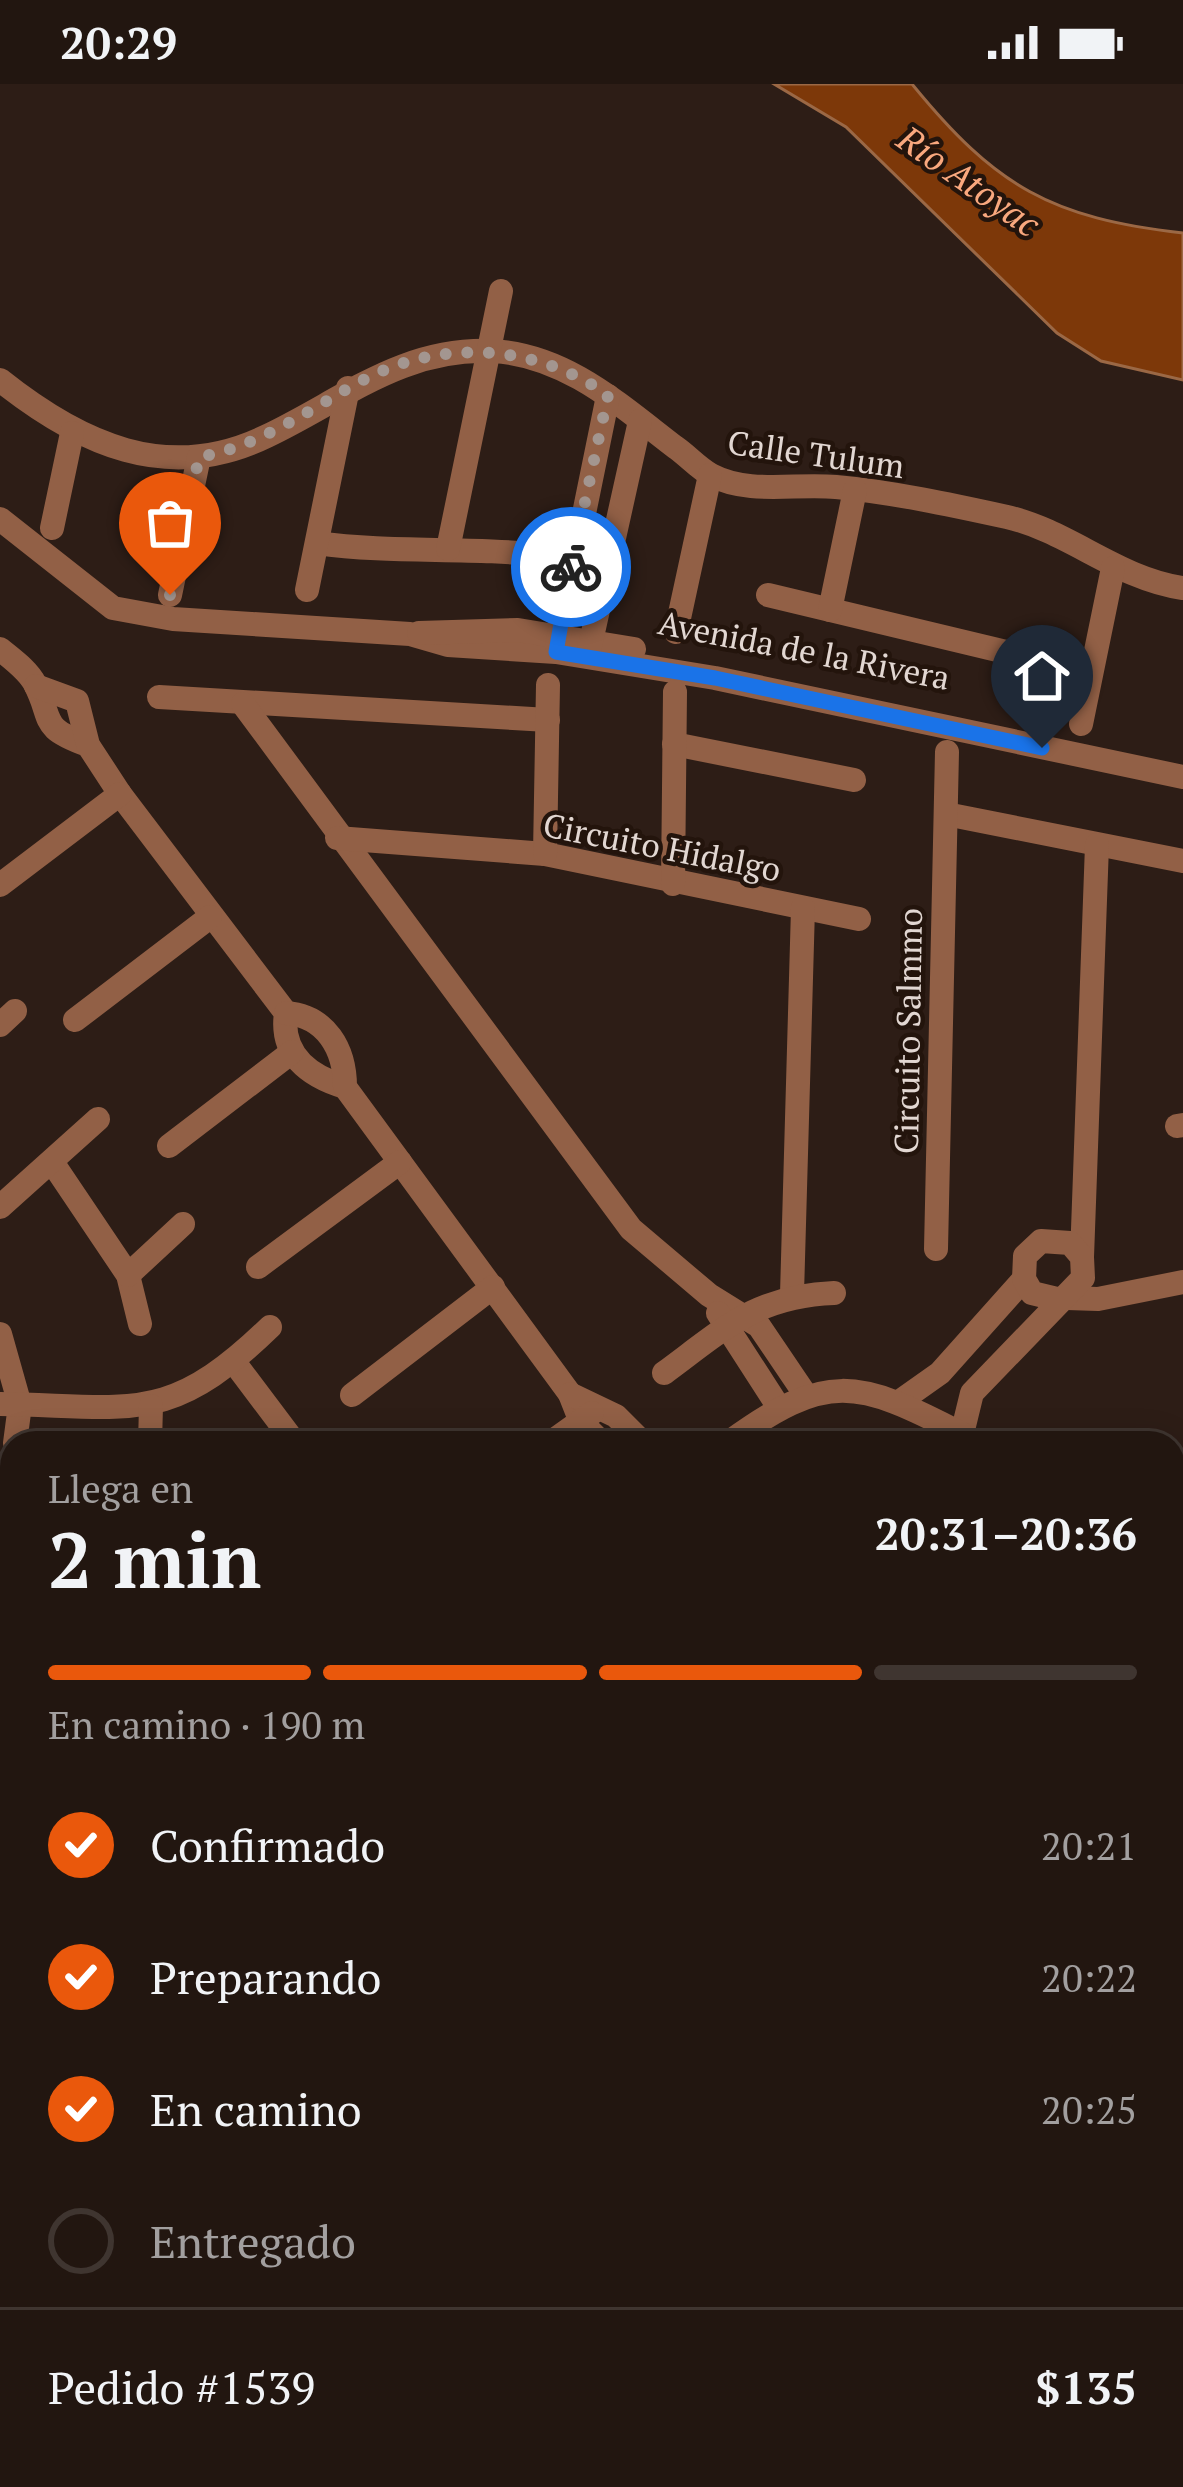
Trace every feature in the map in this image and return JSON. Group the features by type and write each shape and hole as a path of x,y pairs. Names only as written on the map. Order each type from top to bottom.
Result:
{"street":[{"path":"448,549 501,291"},
{"name":"Calle Tulum","path":"0,380 72,433 157,456 199,457 267,436 348,388 405,362 489,351 546,363 608,395 710,475 750,485 855,490 1012,518 1113,568 1183,588"},
{"path":"307,590 348,388"},
{"path":"557,644 608,395"},
{"path":"589,649 640,421"},
{"path":"52,528 72,433"},
{"path":"171,607 199,457"},
{"path":"676,632 710,475"},
{"path":"830,610 855,490"},
{"name":"Avenida de la Rivera","path":"0,519 113,608 171,607 410,634 481,628 997,730 1183,777"},
{"name":"Avenida de la Rivera","path":"0,537 106,622 146,626 171,607"},
{"path":"316,543 382,553 448,549 549,556"},
{"path":"576,547 609,556"},
{"path":"1081,724 1113,568"},
{"path":"768,595 1010,653"},
{"path":"0,649 29,677 77,701 88,745 210,917 286,1013 292,1052 313,1075 345,1087"},
{"path":"0,686 29,677"},
{"path":"29,677 55,730 88,745"},
{"path":"545,854 548,685"},
{"path":"673,884 674,692"},
{"path":"159,697 548,719"},
{"path":"243,704 337,838 631,1229 735,1321 778,1406"},
{"name":"Avenida de la Rivera","path":"997,730 1183,761"},
{"path":"674,744 854,780"},
{"name":"Circuito Salmmo","path":"936,1249 947,752"},
{"path":"0,885 121,794"},
{"path":"946,814 1183,861"},
{"name":"Circuito Hidalgo","path":"337,838 545,854 803,908 792,1294"},
{"path":"966,1431 972,1394 1077,1290 1086,1200 1097,845"},
{"path":"803,908 859,919"},
{"path":"75,1020 210,917"},
{"path":"286,1013 312,1018 328,1031 340,1052 345,1087 570,1394 591,1414 622,1431"},
{"path":"169,1146 292,1052"},
{"path":"0,1207 98,1119"},
{"path":"52,1162 128,1275 140,1324"},
{"path":"258,1267 400,1162"},
{"path":"899,1402 940,1373 1024,1279 1025,1256 1052,1238 1086,1200"},
{"path":"128,1275 183,1224"},
{"path":"1052,1238 1070,1243 1083,1261 1125,1295"},
{"path":"1024,1279 1046,1300 1125,1295 1183,1282"},
{"path":"352,1395 493,1287"},
{"path":"664,1373 735,1321 792,1294 834,1293"},
{"path":"735,1321 759,1326 805,1394"},
{"path":"0,1334 10,1404 151,1406 210,1382 270,1327"},
{"path":"234,1362 286,1431"},
{"path":"940,1373 972,1394"},
{"path":"744,1431 778,1406 805,1394 859,1390 899,1402 952,1431"},
{"path":"150,1431 151,1406"},
{"path":"567,1431 591,1414"},
{"path":"591,1414 597,1431"}],"water":[{"name":"Río Atoyac","path":"774,84 912,84 971,149 1030,192 1097,218 1183,233 1183,380 1101,361 1057,333 846,127"}],"way so far":[{"path":"170,595 199,457 228,452 267,436 369,377 405,362 489,351 546,363 582,377 608,395 571,567"}],"route":[{"path":"571,567 556,652 715,678 1042,748"}]}
